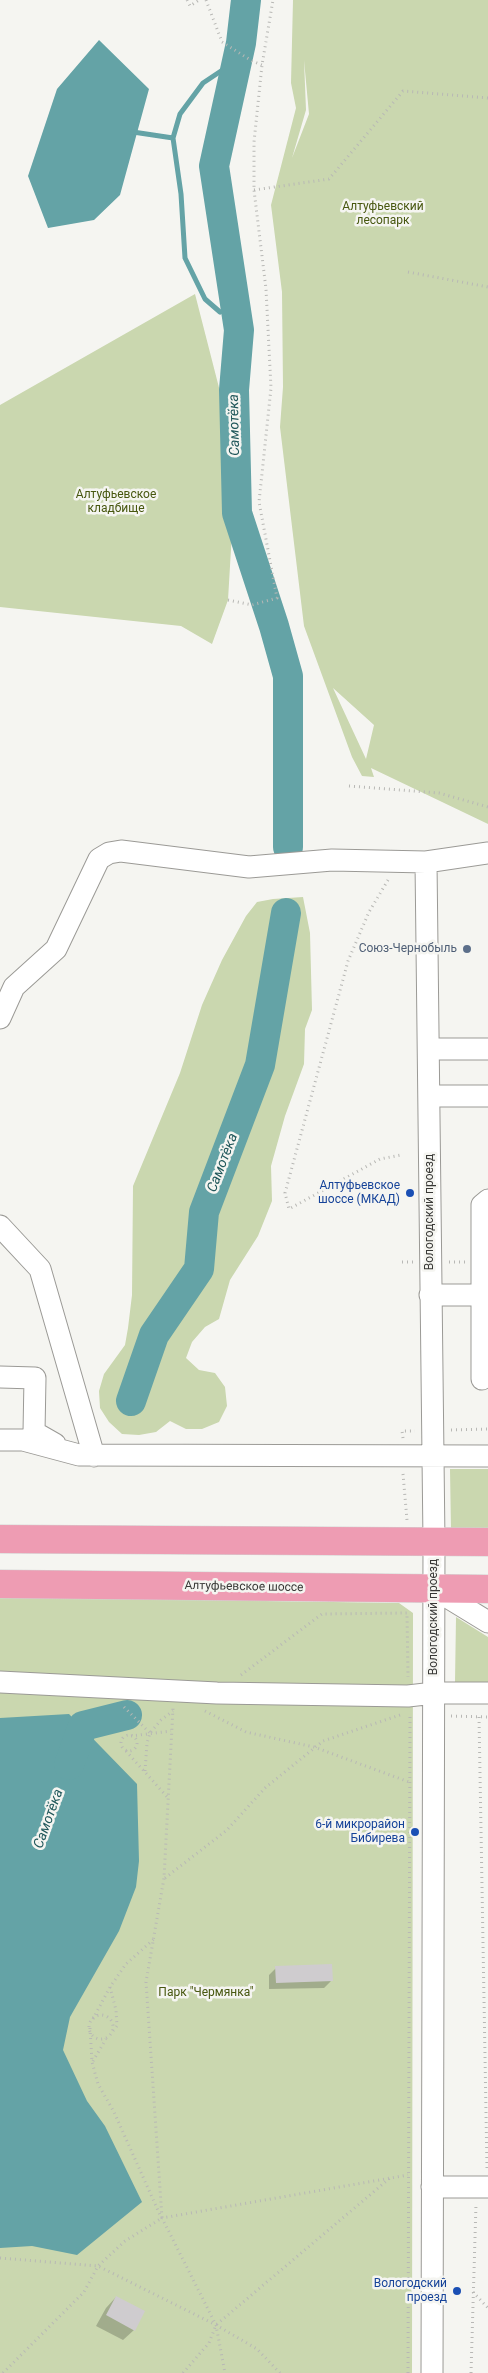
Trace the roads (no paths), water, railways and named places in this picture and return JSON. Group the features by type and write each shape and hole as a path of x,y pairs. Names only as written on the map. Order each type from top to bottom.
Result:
{"main road":[{"path":"0,1539 488,1542"},
{"name":"Алтуфьевское шоссе","path":"0,1584 488,1589"}],"street":[{"path":"0,1018 14,988 56,949 99,859 109,853 121,851 249,867 332,860 426,862 488,853"},
{"name":"Вологодский проезд","path":"426,862 433,1016 429,1049 430,1296 434,1542 432,2373"},
{"path":"429,1049 488,1049"},
{"path":"429,1096 488,1096"},
{"path":"482,1380 482,1205 488,1200"},
{"path":"0,1226 40,1269 94,1456"},
{"path":"430,1296 482,1295"},
{"path":"0,1377 35,1378 34,1432 71,1453"},
{"path":"0,1440 23,1440 71,1453 94,1456 488,1456"},
{"path":"434,1589 488,1622"},
{"path":"0,1682 106,1689 173,1700 217,1693 408,1696 434,1692 488,1693"},
{"path":"432,2187 485,2186"}],"water":[{"path":"99,40 149,89 120,195 94,220 48,228 28,176 57,89"},
{"path":"69,1714 137,1784 139,1861 136,1887 119,1931 70,2017 63,2050 87,2101 105,2126 142,2202 77,2255 32,2246 0,2248 0,1718"}],"waterway":[{"name":"Самотёка","path":"246,0 241,43 214,166 239,330 234,390 237,513 274,626 288,676 288,847"},
{"path":"220,312 205,299 185,258 181,194 173,138 180,114 203,83 236,61"},
{"path":"133,132 173,138"},
{"name":"Самотёка","path":"131,1401 154,1335 199,1269 204,1212 260,1065 286,913"},
{"name":"Самотёка","path":"69,1765 83,1726 127,1715"}],"place":[{"name":"Союз-Чернобыль","path":"467,949"},
{"name":"Алтуфьевское шоссе (МКАД)","path":"410,1193"},
{"name":"6-й микрорайон Бибирева","path":"415,1832"},
{"name":"Вологодский проезд","path":"457,2291"}],"park label":[{"name":"Алтуфьевский лесопарк","path":"383,214"},
{"name":"Алтуфьевское кладбище","path":"116,502"},
{"name":"Парк \"Чермянка\"","path":"206,1993"}]}
